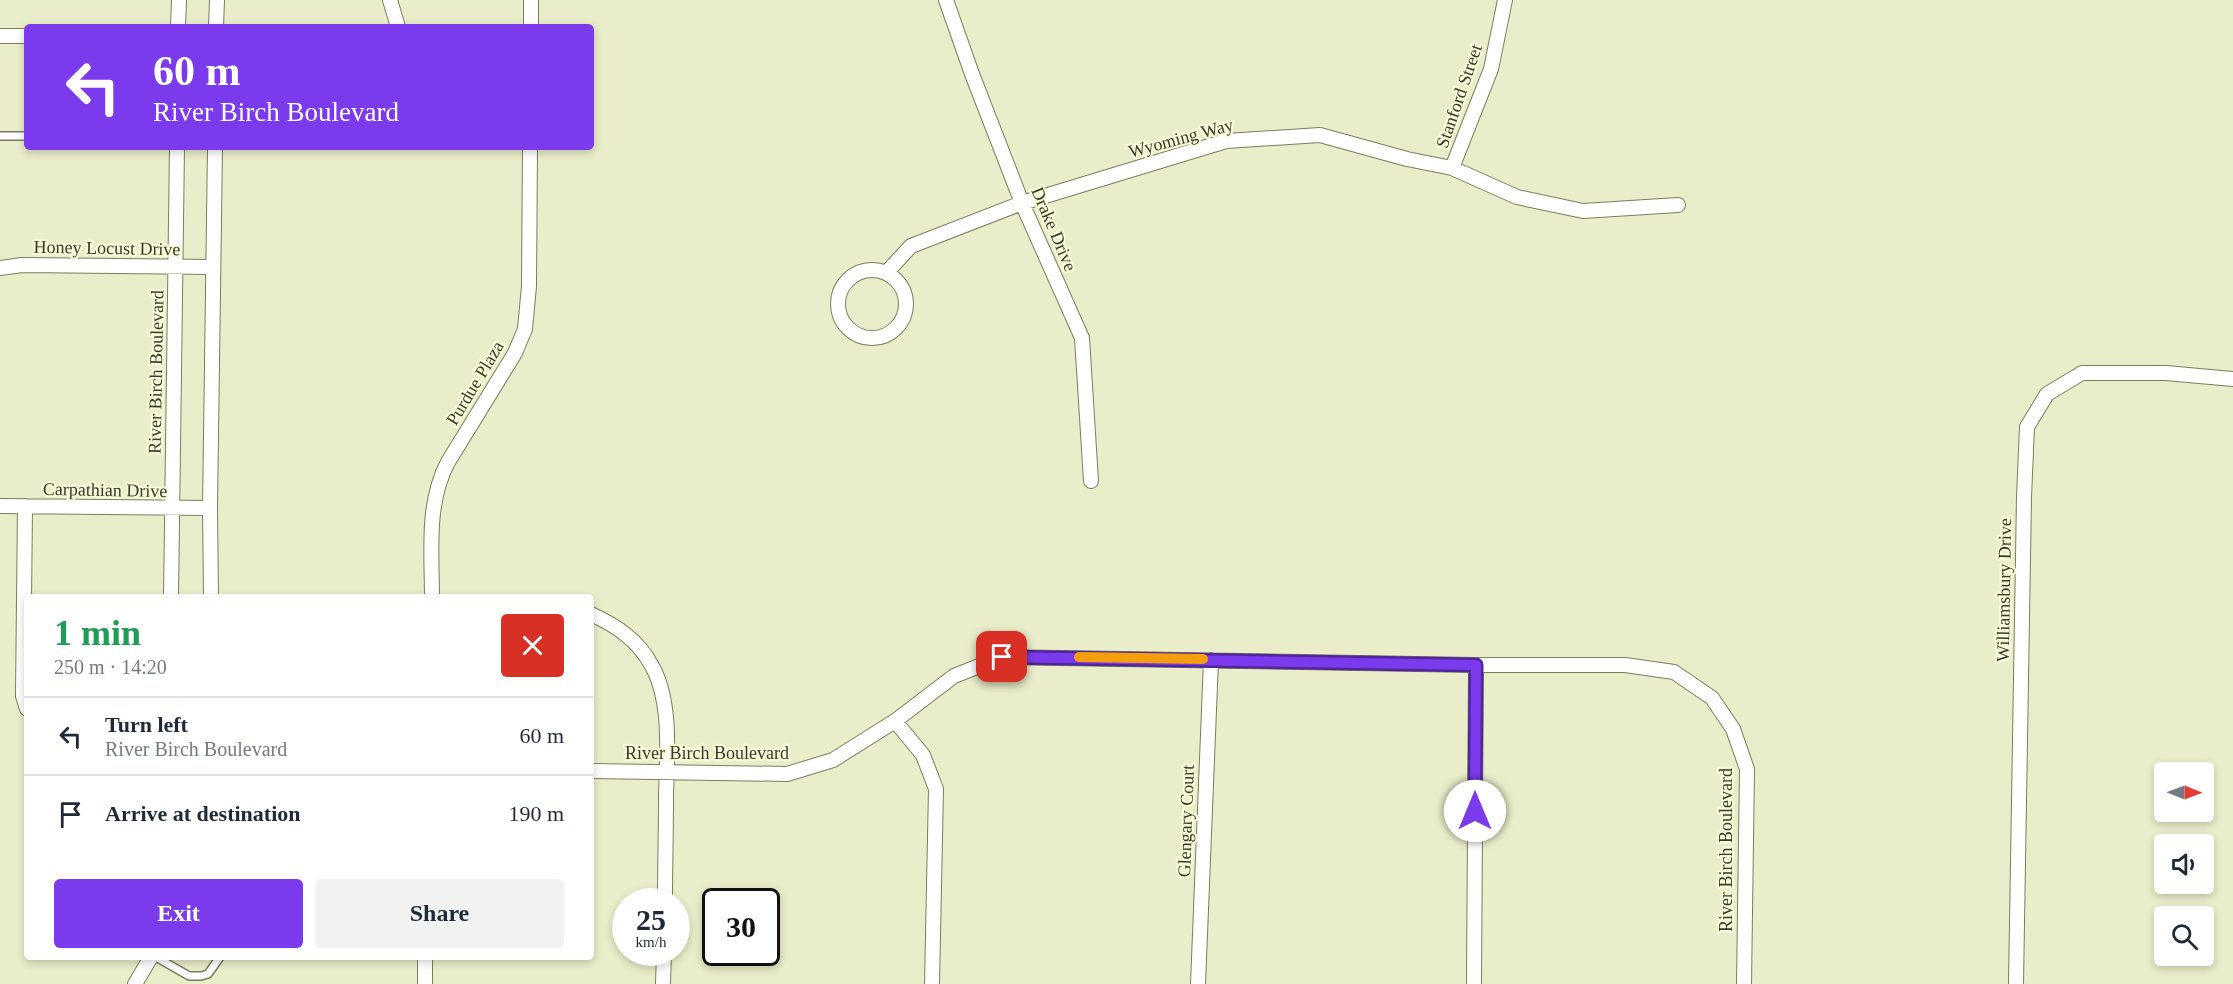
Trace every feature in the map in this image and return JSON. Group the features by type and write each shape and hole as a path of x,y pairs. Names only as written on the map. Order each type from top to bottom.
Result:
{"street":[{"path":"178,0 178,24"},
{"path":"216,24 217,0"},
{"path":"390,0 397,24"},
{"path":"531,0 531,24"},
{"name":"Drake Drive","path":"946,0 1022,202 1082,338 1091,481"},
{"name":"Stanford Street","path":"1452,168 1491,69 1505,0"},
{"path":"0,36 24,36"},
{"name":"Wyoming Way","path":"886,273 911,246 1022,202 1226,141 1320,135 1407,159 1452,168 1517,197 1583,211 1678,205"},
{"name":"River Birch Boulevard","path":"171,594 177,150"},
{"path":"211,594 215,150"},
{"name":"Purdue Plaza","path":"432,594 433,516 441,478 448,462 515,353 525,329 529,286 530,150"},
{"name":"Honey Locust Drive","path":"0,268 22,265 213,267"},
{"path":"870,269 886,273 900,284 905,294 904,317 898,327 877,339 855,334 840,318 837,307 842,286 850,277 859,272 870,269"},
{"name":"Williamsbury Drive","path":"2016,984 2027,427 2047,393 2082,373 2166,373 2233,379"},
{"name":"Carpathian Drive","path":"0,506 210,508"},
{"path":"24,594 25,506"},
{"path":"24,601 24,699"},
{"path":"594,616 625,632 640,648 653,667 664,699 667,772 664,888"},
{"name":"River Birch Boulevard","path":"594,771 787,774 832,760 894,721 954,676 1002,657 1476,665 1625,665 1674,672 1712,698 1733,729 1747,769 1744,984"},
{"name":"Glengary Court","path":"1198,984 1211,660"},
{"path":"1474,984 1476,665"},
{"path":"894,721 923,755 936,789 932,984"},
{"path":"135,984 152,960"},
{"path":"425,960 425,984"},
{"path":"663,984 664,966"}],"lane":[{"path":"0,136 24,136"},
{"path":"160,960 189,976 201,976 214,968 218,960"}],"slow traffic":[{"path":"1079,657 1203,659"}],"route":[{"path":"1002,657 1476,665 1475,811"}]}
